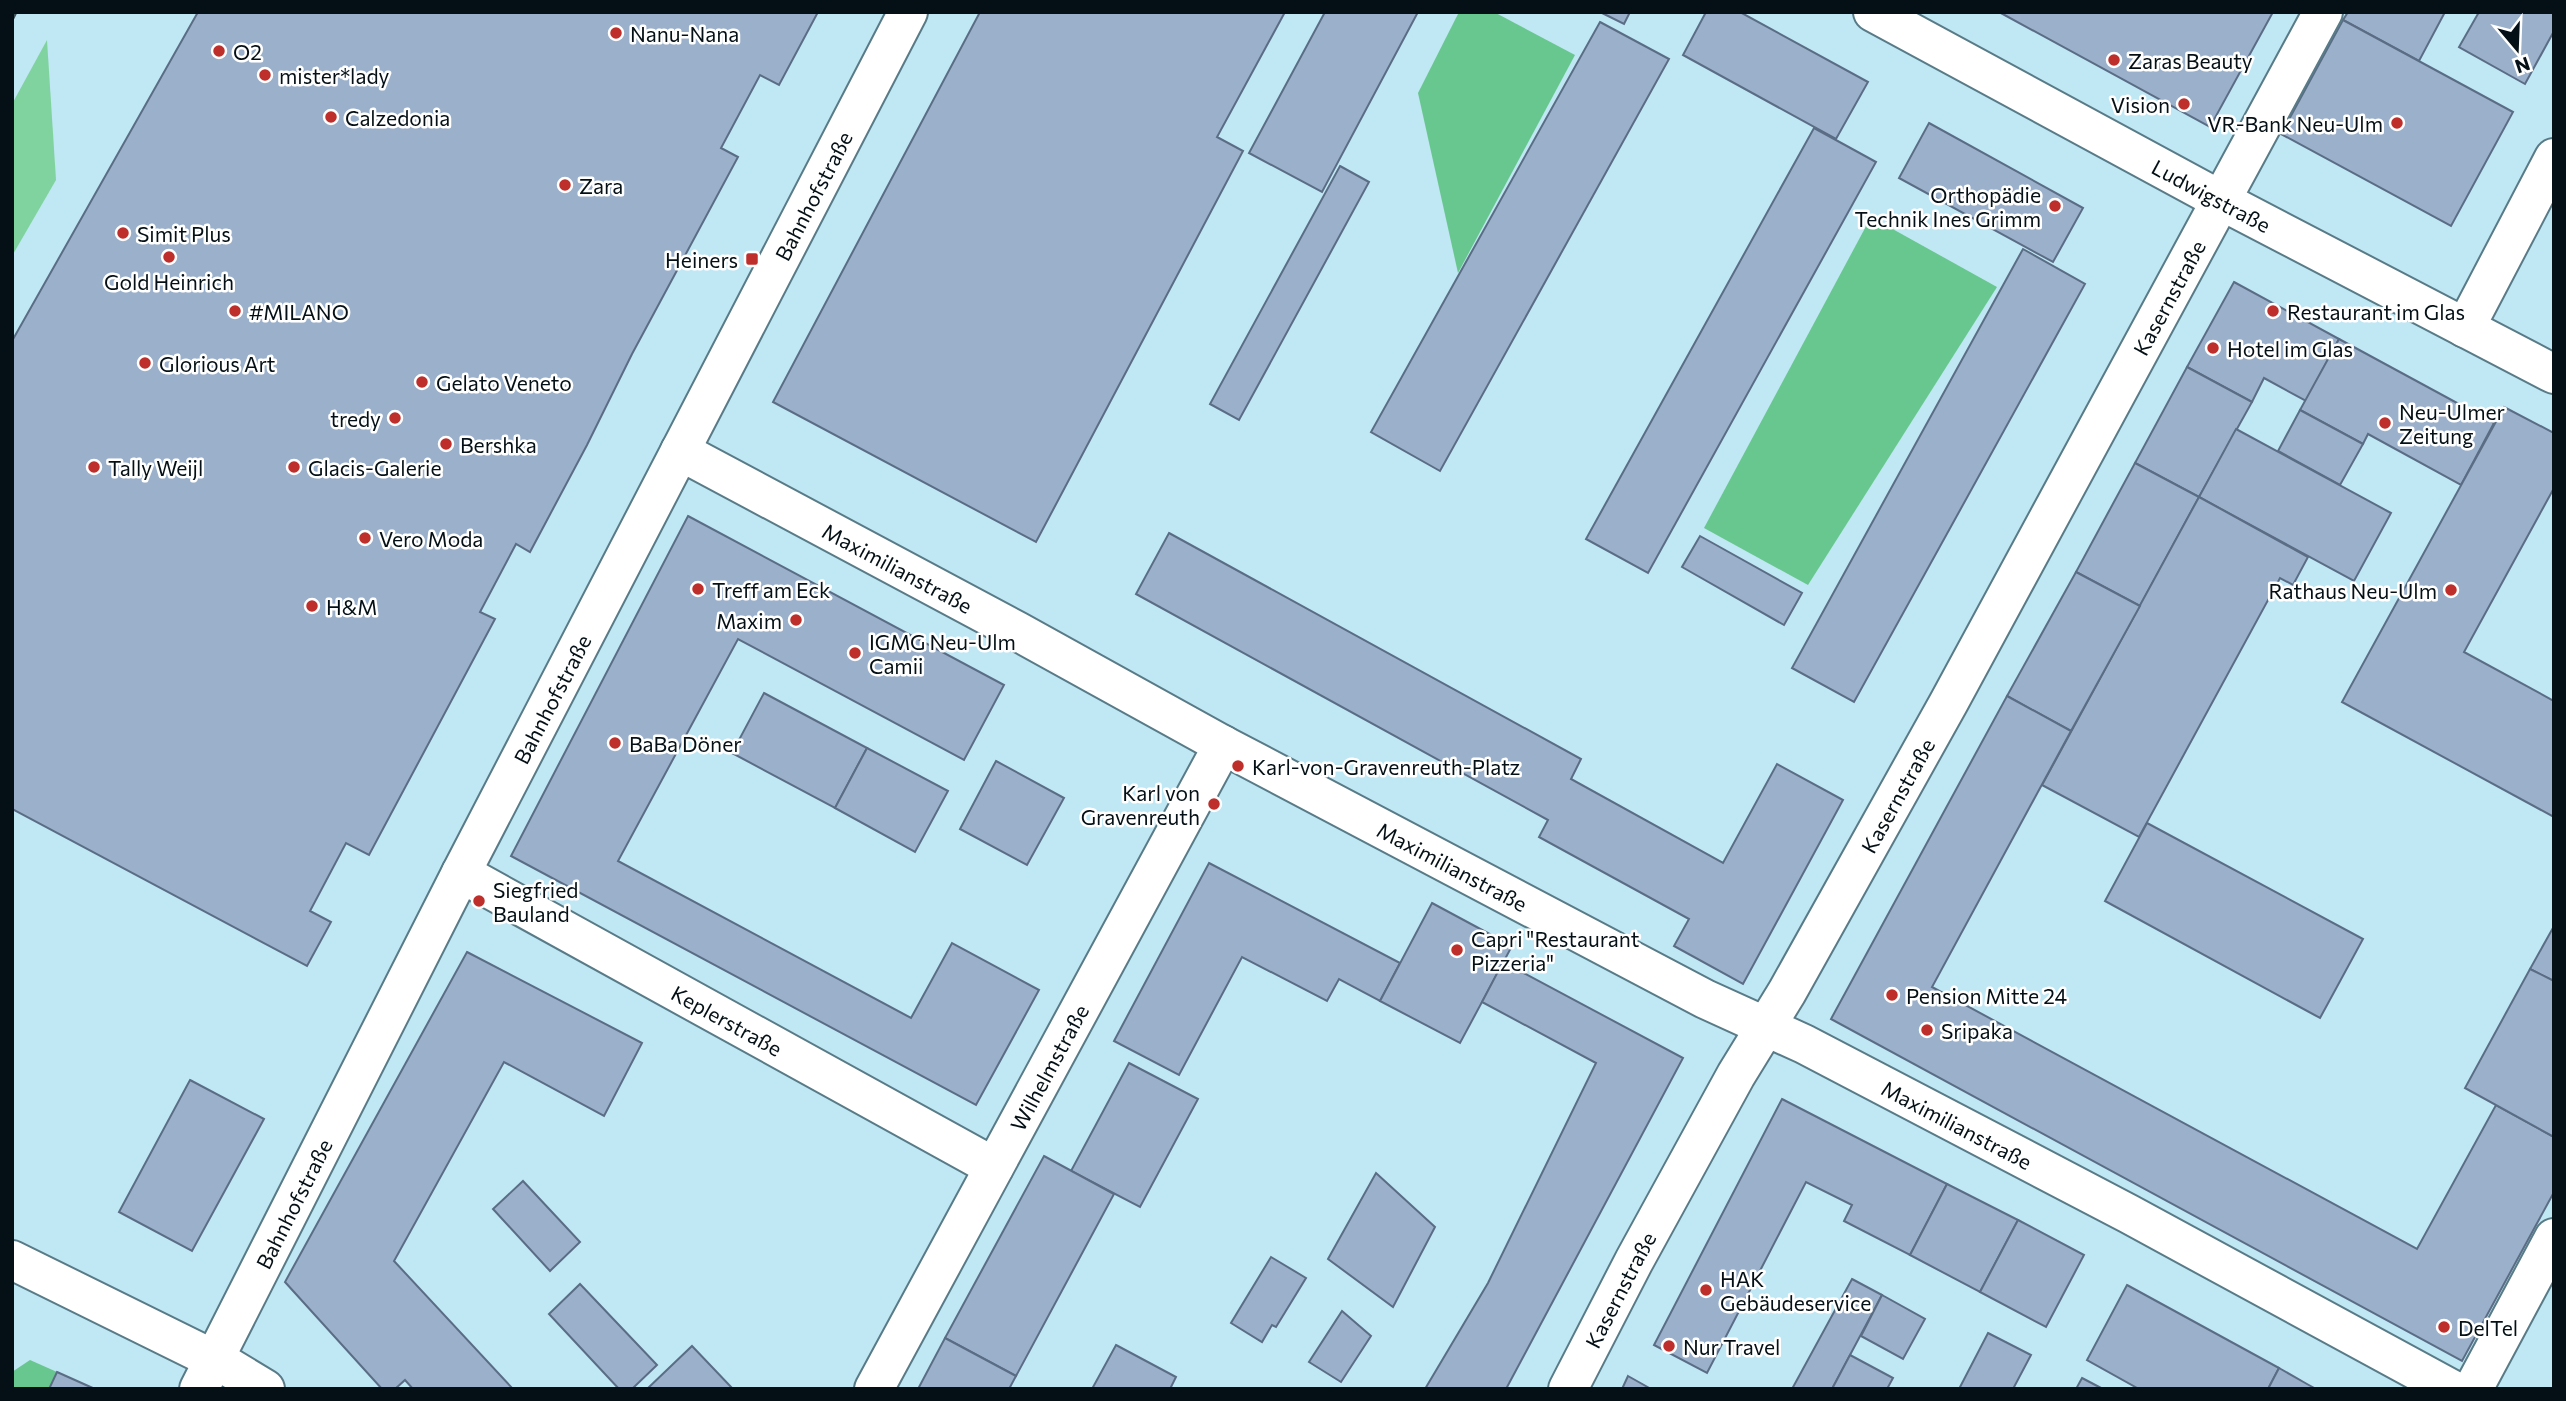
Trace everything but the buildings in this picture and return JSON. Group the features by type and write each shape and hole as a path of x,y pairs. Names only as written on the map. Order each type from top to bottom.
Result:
{"street":[{"name":"Bahnhofstraße","path":"206,1374 461,873 908,12"},
{"name":"Ludwigstraße","path":"1872,12 2222,201 2554,374"},
{"name":"Kasernstraße","path":"1568,1389 1678,1180 1936,726 2323,12"},
{"path":"2465,328 2554,159"},
{"name":"Maximilianstraße","path":"680,451 1029,637 1223,745 1693,993 1767,1027 2129,1214 2451,1389"},
{"name":"Wilhelmstraße","path":"874,1389 1223,745"},
{"name":"Keplerstraße","path":"461,873 994,1167"},
{"path":"2473,1389 2554,1238"},
{"path":"12,1260 206,1374 265,1389"}],"green space":[{"path":"1459,12 1494,12 1575,55 1458,273 1418,93"},
{"path":"47,40 56,180 12,256 12,104"},
{"path":"1871,217 1997,287 1808,585 1704,528"},
{"path":"30,1360 57,1372 49,1389 12,1389 12,1372"}],"railway":[{"path":"12,18 15,12"}],"place":[{"name":"Nanu-Nana","path":"616,33"},
{"name":"O2","path":"219,51"},
{"name":"Zaras Beauty","path":"2114,60"},
{"name":"mister*lady","path":"265,75"},
{"name":"Vision","path":"2184,104"},
{"name":"Calzedonia","path":"331,117"},
{"name":"VR-Bank Neu-Ulm","path":"2397,123"},
{"name":"Zara","path":"565,185"},
{"name":"Orthopädie Technik Ines Grimm","path":"2055,206"},
{"name":"Simit Plus","path":"123,233"},
{"name":"Gold Heinrich","path":"169,257"},
{"name":"Heiners","path":"752,259"},
{"name":"#MILANO","path":"235,311"},
{"name":"Restaurant im Glas","path":"2273,311"},
{"name":"Hotel im Glas","path":"2213,348"},
{"name":"Glorious Art","path":"145,363"},
{"name":"Gelato Veneto","path":"422,382"},
{"name":"tredy","path":"395,418"},
{"name":"Neu-Ulmer Zeitung","path":"2385,423"},
{"name":"Bershka","path":"446,444"},
{"name":"Tally Weijl","path":"94,467"},
{"name":"Glacis-Galerie","path":"294,467"},
{"name":"Vero Moda","path":"365,538"},
{"name":"Treff am Eck","path":"698,589"},
{"name":"Rathaus Neu-Ulm","path":"2451,590"},
{"name":"H&M","path":"312,606"},
{"name":"Maxim","path":"796,620"},
{"name":"IGMG Neu-Ulm Camii","path":"855,653"},
{"name":"BaBa Döner","path":"615,743"},
{"name":"Karl-von-Gravenreuth-Platz","path":"1238,766"},
{"name":"Karl von Gravenreuth","path":"1214,804"},
{"name":"Siegfried Bauland","path":"479,901"},
{"name":"Capri \"Restaurant Pizzeria\"","path":"1457,950"},
{"name":"Pension Mitte 24","path":"1892,995"},
{"name":"Sripaka","path":"1927,1030"},
{"name":"HAK Gebäudeservice","path":"1706,1290"},
{"name":"DelTel","path":"2444,1327"},
{"name":"Nur Travel","path":"1669,1346"}]}
